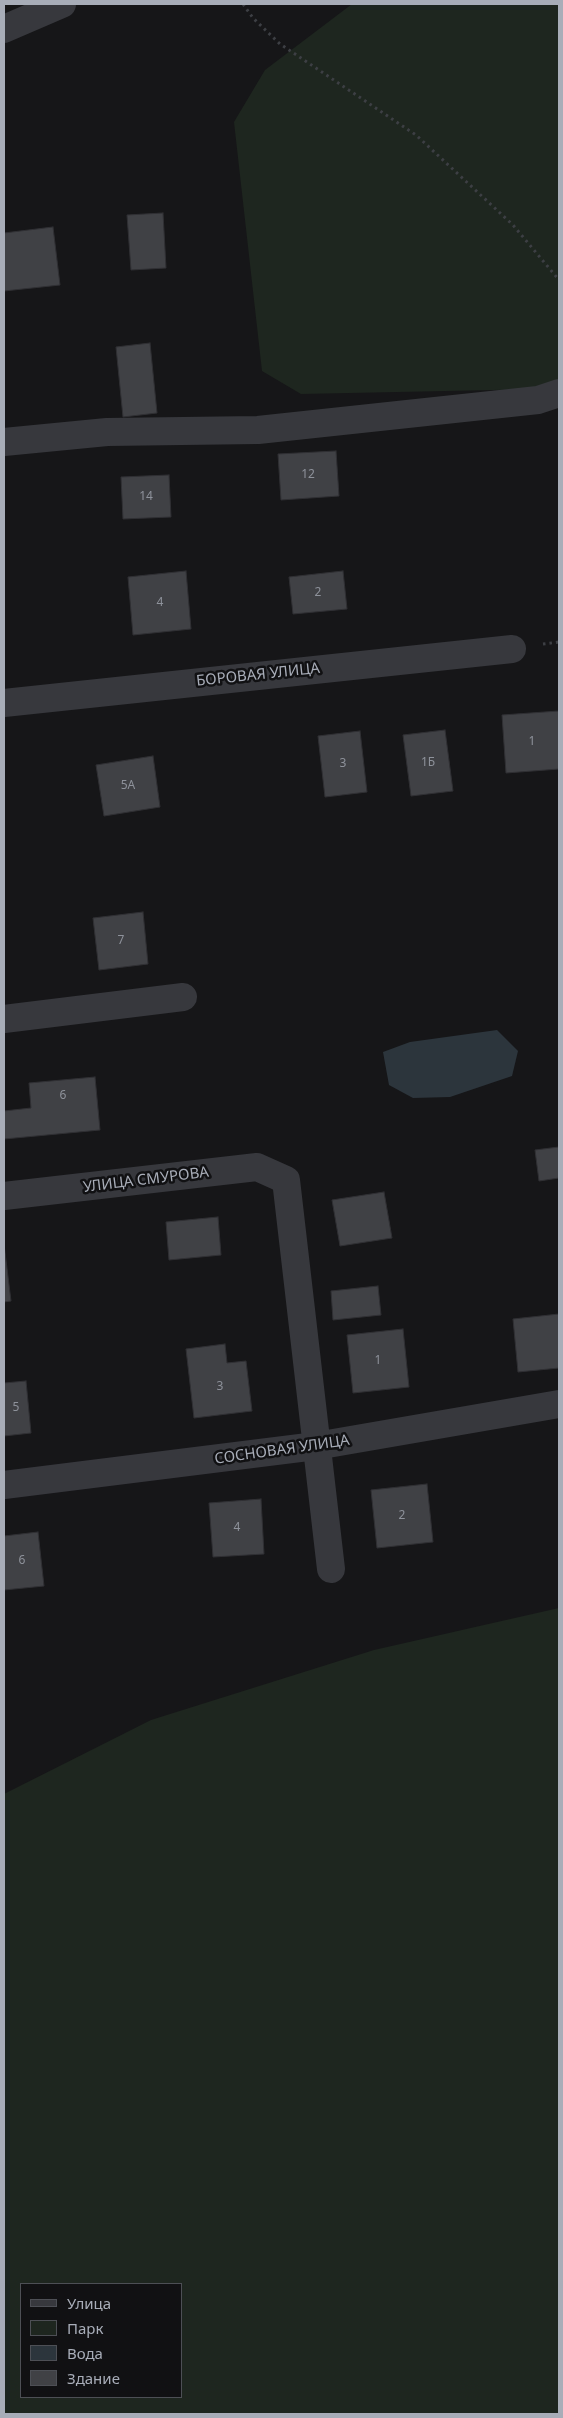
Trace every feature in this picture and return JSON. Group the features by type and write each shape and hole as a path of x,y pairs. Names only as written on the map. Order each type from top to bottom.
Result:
{"street":[{"path":"4,29 62,4"},
{"path":"4,442 106,432 258,430 538,400 559,393"},
{"name":"БОРОВАЯ УЛИЦА","path":"4,703 512,649"},
{"path":"4,1019 183,997"},
{"name":"УЛИЦА СМУРОВА","path":"4,1196 257,1167 286,1180 316,1446"},
{"name":"СОСНОВАЯ УЛИЦА","path":"4,1485 316,1446 559,1404"},
{"path":"316,1446 330,1569"}],"path":[{"path":"244,4 253,18 280,44 416,135 513,225 559,280"}],"green space":[{"path":"352,4 559,4 559,395 542,389 301,394 262,371 234,122 265,70"},
{"path":"559,1608 559,2414 4,2414 4,1794 151,1720 374,1650"}],"water":[{"path":"497,1030 518,1051 512,1076 450,1097 413,1098 389,1085 383,1052 410,1042"}],"building":[{"path":"163,213 166,268 131,270 127,215"},
{"path":"53,227 60,285 4,291 4,233"},
{"path":"150,343 157,413 123,417 116,347"},
{"path":"336,451 339,496 281,500 278,454"},
{"path":"169,475 171,517 123,519 121,477"},
{"path":"186,571 191,629 133,635 128,577"},
{"path":"343,571 347,609 293,614 289,577"},
{"path":"559,711 559,769 506,773 502,715"},
{"path":"445,730 453,791 411,796 403,735"},
{"path":"360,731 367,792 325,797 318,736"},
{"path":"153,756 160,807 104,816 96,765"},
{"path":"143,912 148,964 99,970 93,918"},
{"path":"95,1077 100,1130 4,1139 4,1111 31,1108 29,1083"},
{"path":"559,1147 559,1178 539,1181 535,1150"},
{"path":"384,1192 392,1238 340,1246 332,1200"},
{"path":"218,1217 221,1255 169,1260 166,1222"},
{"path":"4,1244 11,1301 4,1302"},
{"path":"378,1286 381,1315 333,1320 331,1291"},
{"path":"559,1314 559,1368 518,1372 513,1319"},
{"path":"403,1329 409,1387 353,1393 347,1335"},
{"path":"225,1344 227,1363 246,1361 252,1411 194,1418 186,1349"},
{"path":"26,1381 31,1433 4,1436 4,1383"},
{"path":"427,1484 433,1542 377,1548 371,1490"},
{"path":"261,1499 264,1554 213,1557 209,1503"},
{"path":"38,1532 44,1586 4,1590 4,1536"}]}
